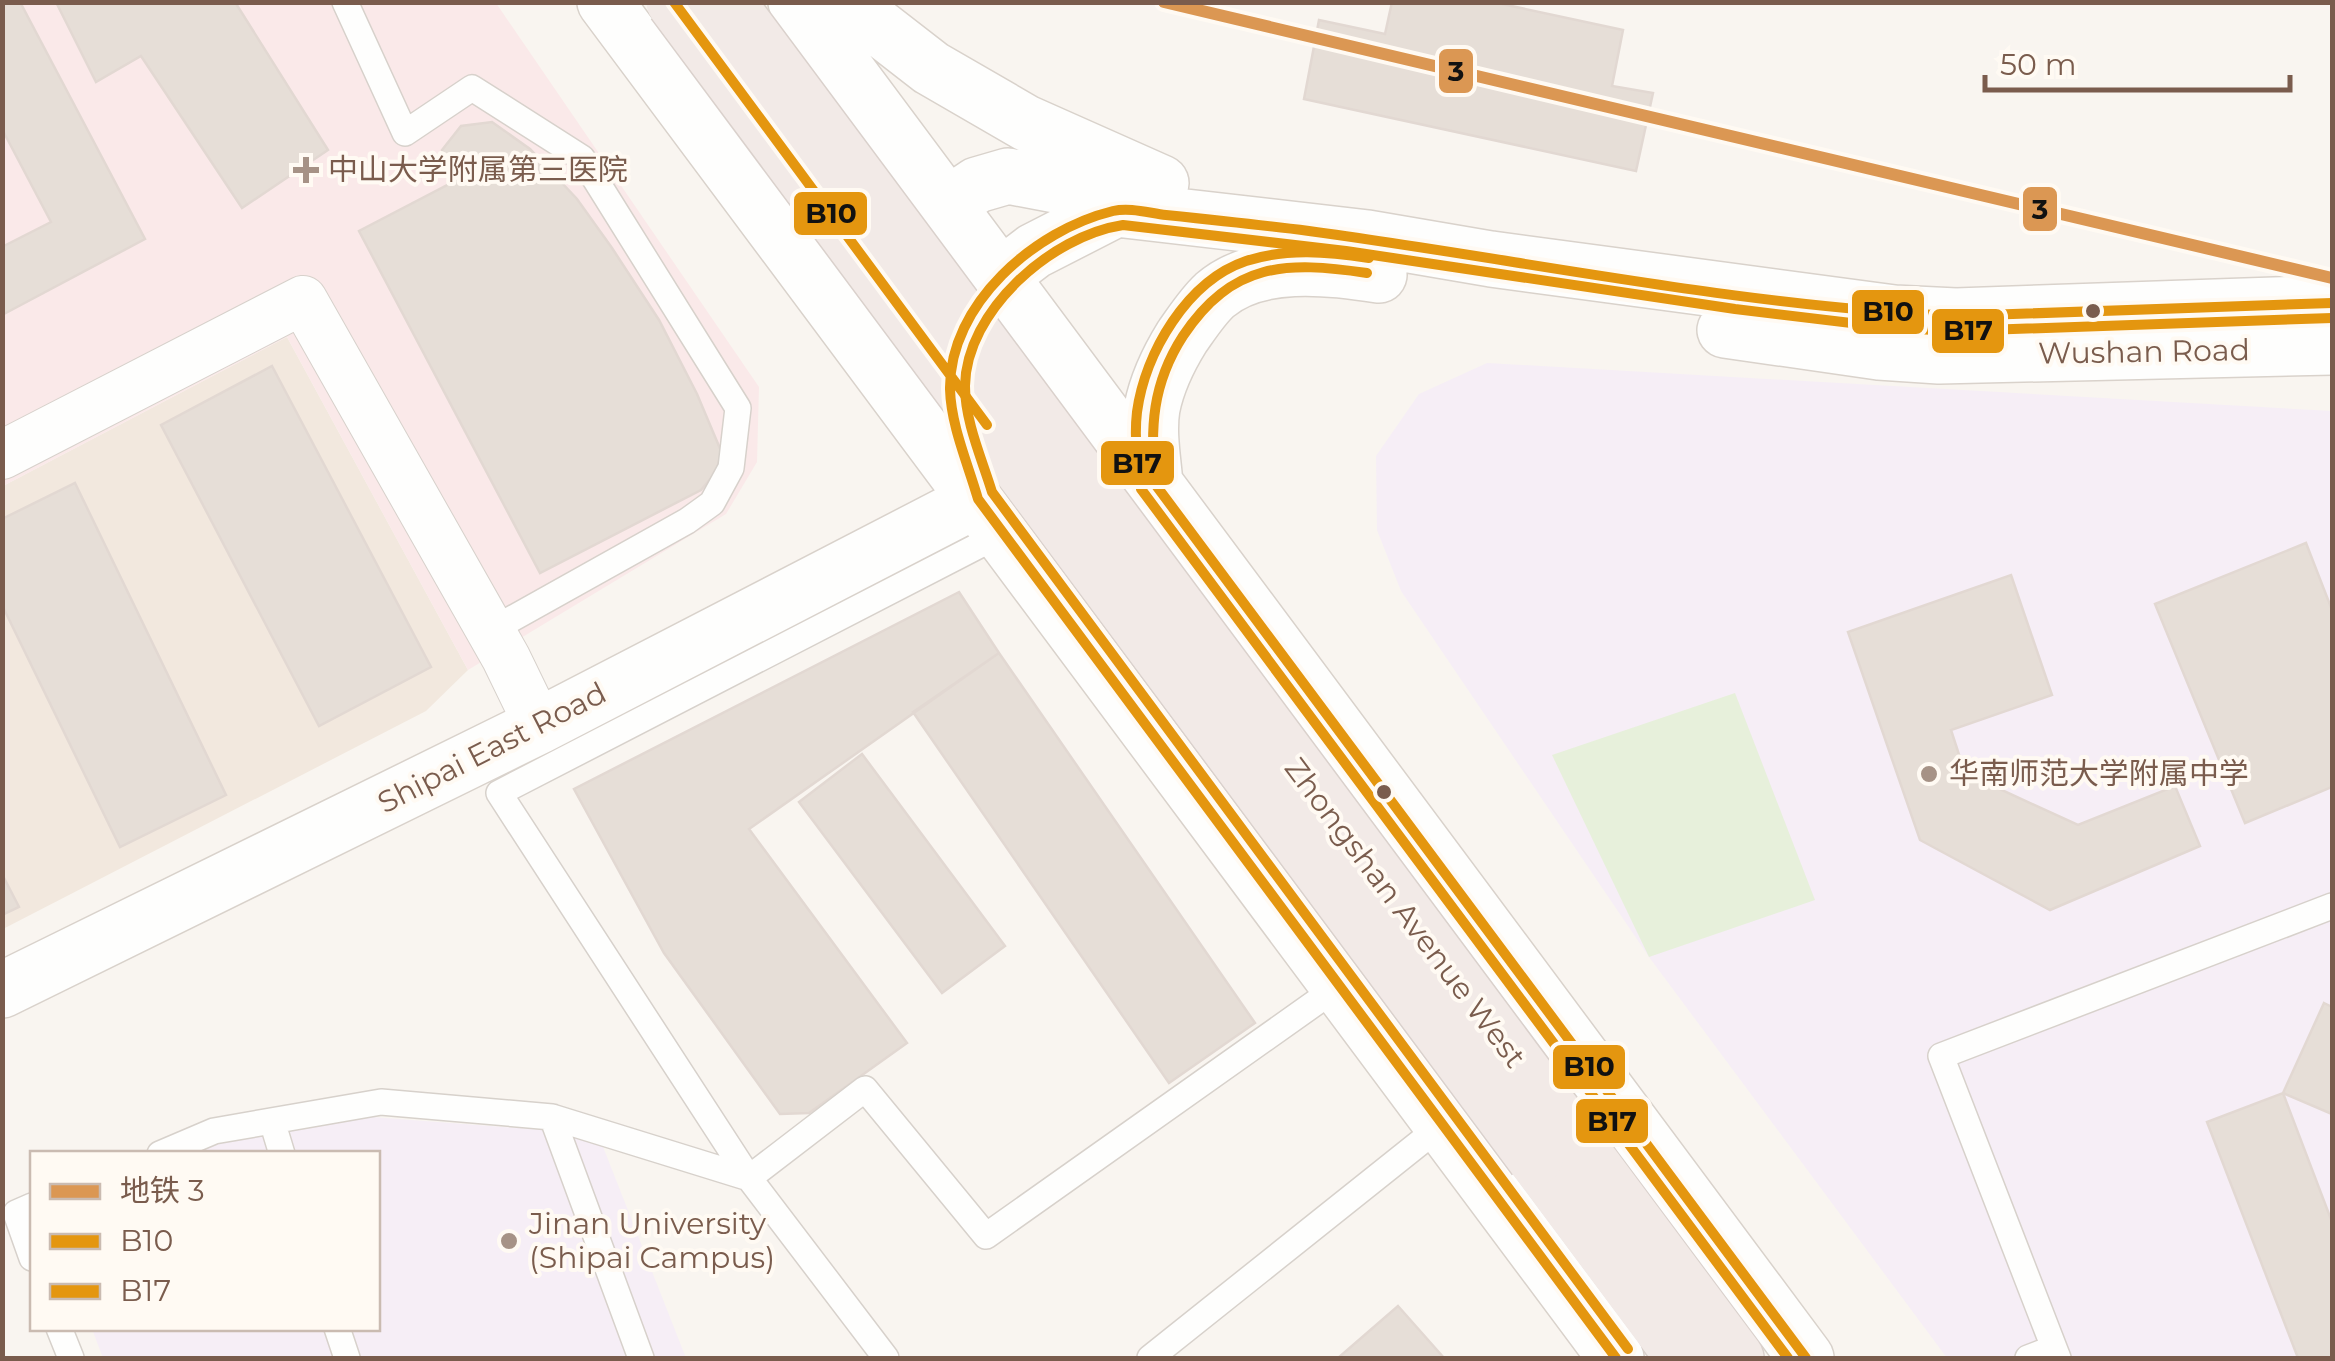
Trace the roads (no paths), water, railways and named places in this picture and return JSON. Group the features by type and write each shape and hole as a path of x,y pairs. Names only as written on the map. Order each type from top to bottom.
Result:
{"highway":[{"path":"674,2 1129,578"},
{"path":"728,2 1129,578"},
{"name":"Zhongshan Avenue West","path":"1129,578 1552,1145 1736,1358"},
{"name":"Zhongshan Avenue West","path":"1552,1145 1684,1358"}],"main road":[{"path":"606,2 1616,1358"},
{"path":"644,55 698,48 718,41 736,30 761,2"},
{"path":"796,2 1806,1358"},
{"path":"846,2 931,68 1026,124 1250,224"},
{"name":"Wushan Road","path":"827,300 876,256 946,204 977,186 1008,176 1250,224"},
{"name":"Wushan Road","path":"991,516 950,392 951,362 961,329 1000,277 1034,250 1116,210 1250,224 1894,313 1956,316 2332,303"},
{"name":"Wushan Road","path":"1155,484 1152,410 1175,348 1217,293 1242,280 1278,270 1356,271 1880,352 1939,356 2332,347"},
{"name":"Shipai East Road","path":"2,990 539,726 991,516"},
{"path":"1182,776 1186,750 1196,728 1214,709 1265,682 1302,683"}],"street":[{"path":"2,454 303,300 490,630 539,726"}],"lane":[{"path":"345,2 405,133 472,88 582,158 738,408 730,468 712,504 490,630"},
{"path":"886,1358 749,1178 500,793 991,516"},
{"path":"2028,1358 2056,1353 1941,1056 2332,906"},
{"path":"749,1178 865,1089 986,1236 1339,986"},
{"path":"167,1151 214,1131 382,1102 552,1118 749,1178"},
{"path":"552,1118 641,1358"},
{"path":"272,1121 281,1151"},
{"path":"1150,1358 1442,1125"},
{"path":"30,1207 16,1214 30,1252"},
{"path":"61,1331 71,1358"},
{"path":"338,1331 346,1358"}],"metro line":[{"name":"3","path":"1164,2 2332,278"}],"place":[{"name":"中山大学附属第三医院","path":"306,170"},
{"name":"华南师范大学附属中学","path":"1929,774"},
{"name":"Jinan University (Shipai Campus)","path":"509,1241"}]}
